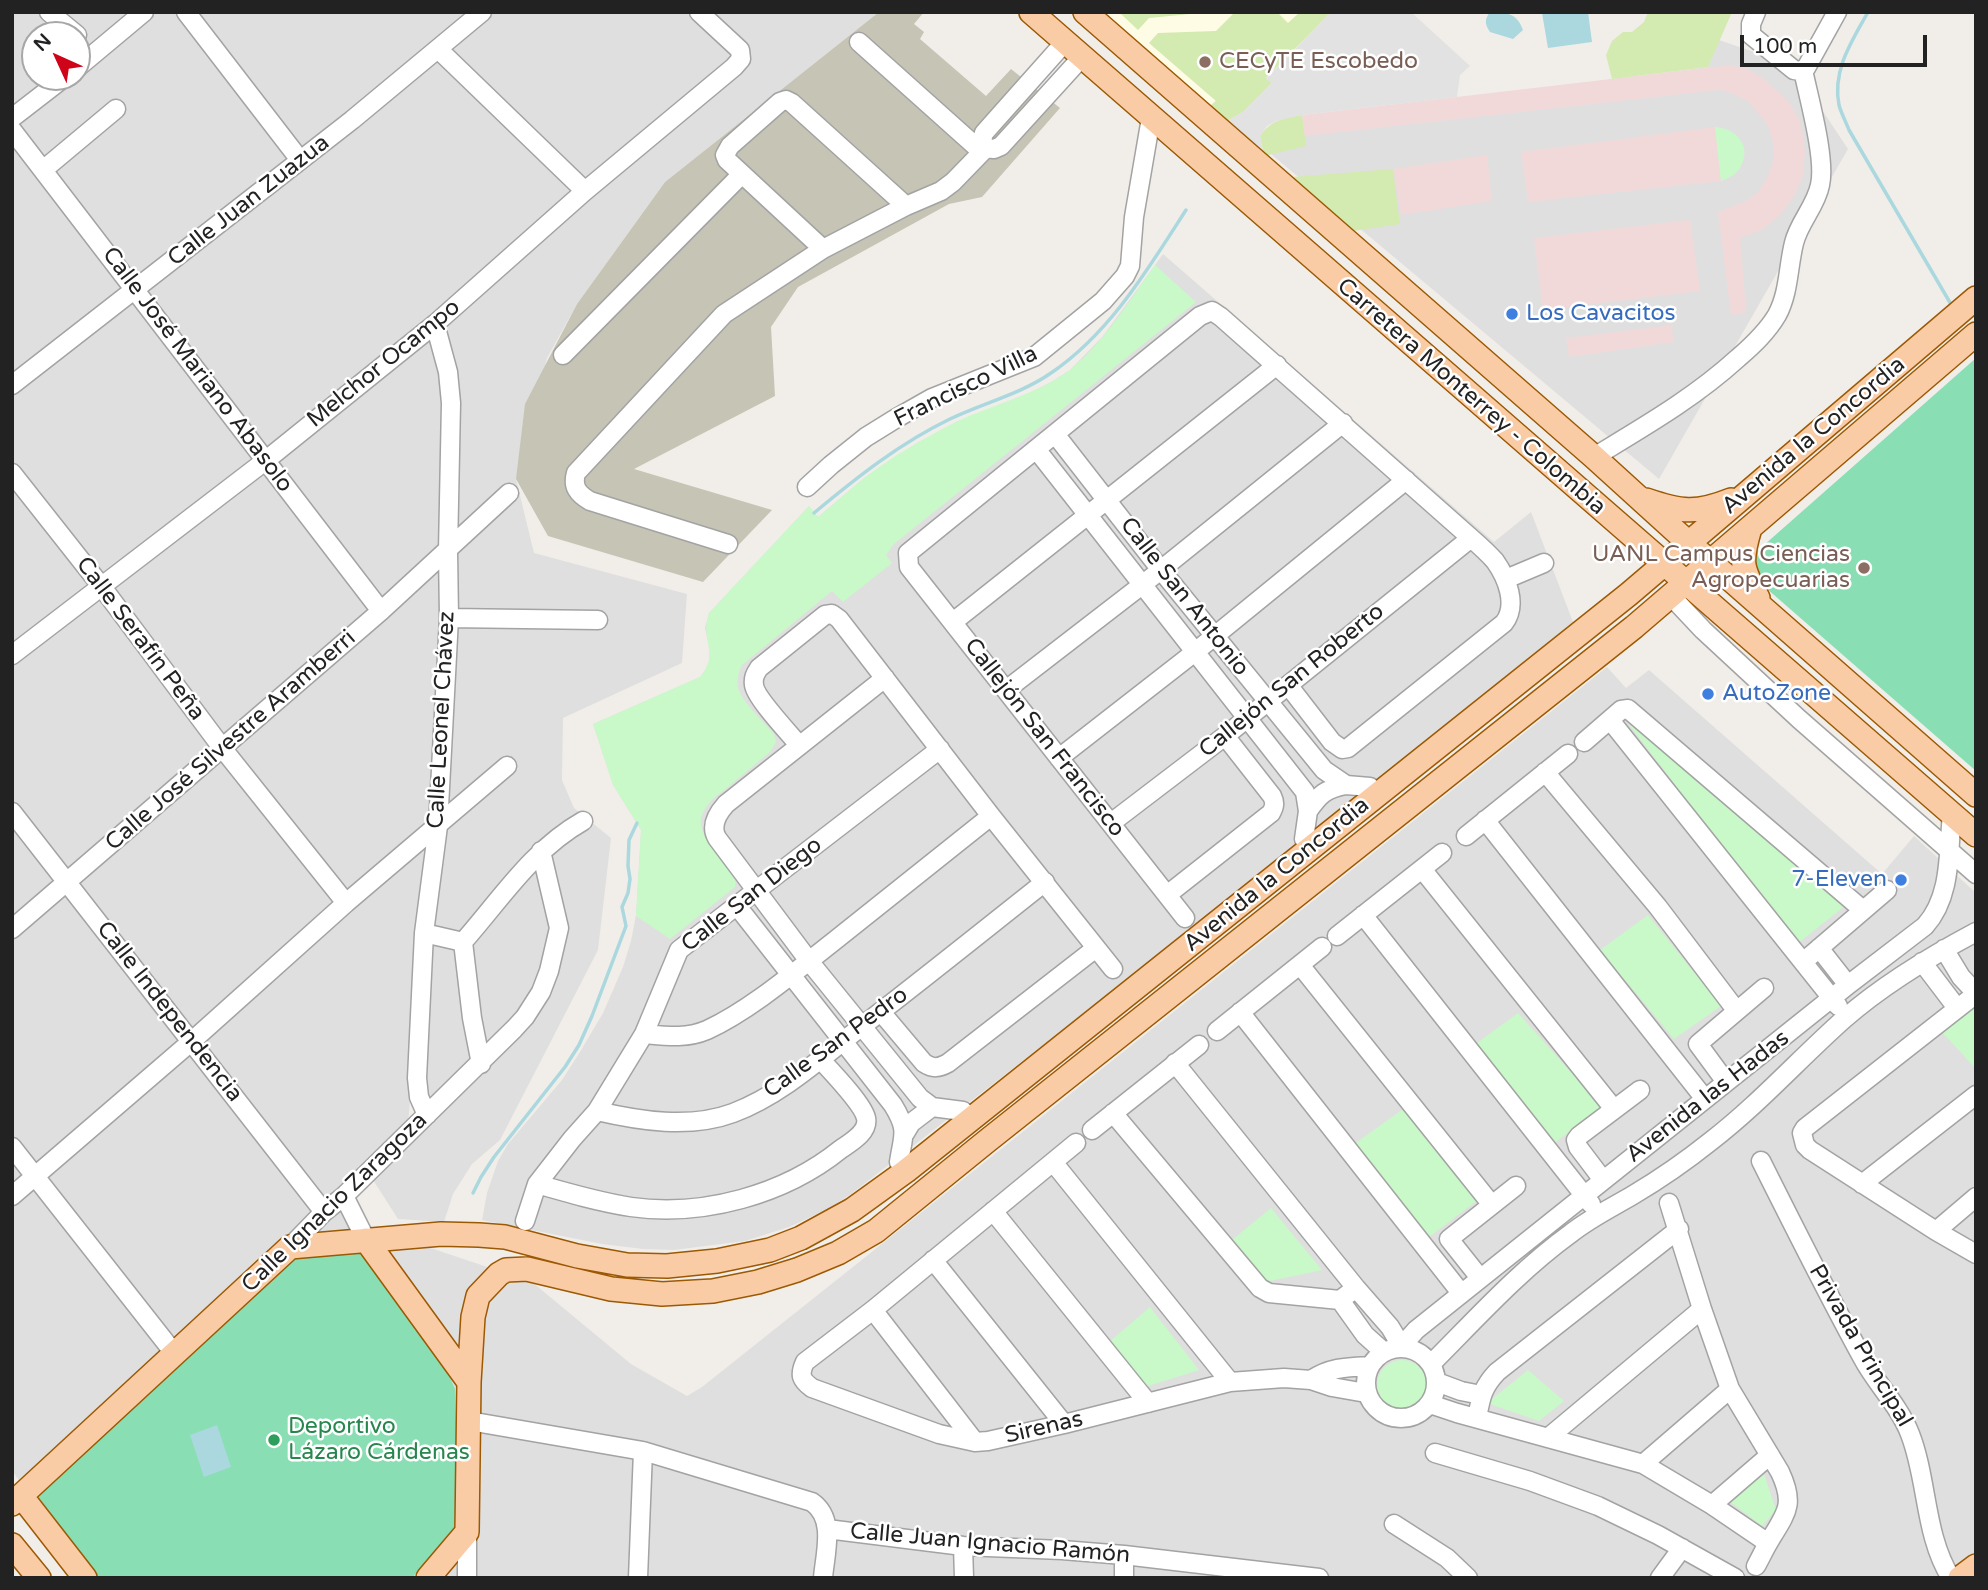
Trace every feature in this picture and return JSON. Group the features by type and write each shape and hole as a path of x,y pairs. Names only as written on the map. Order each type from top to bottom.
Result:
{"main road":[{"name":"Carretera Monterrey - Colombia","path":"1031,12 1664,564 1679,589 1817,698 1976,835"},
{"name":"Carretera Monterrey - Colombia","path":"1085,12 1976,795"},
{"name":"Avenida la Concordia","path":"290,1247 441,1234 479,1234 505,1237 577,1256 627,1265 667,1266 717,1261 770,1250 801,1238 852,1210 906,1171 1538,667 1664,564 1975,299"},
{"name":"Avenida la Concordia","path":"506,1270 527,1269 611,1289 662,1294 713,1291 758,1283 797,1270 838,1254 876,1231 1679,589 1976,334"},
{"path":"1639,497 1688,511 1710,508 1747,494"},
{"path":"1751,527 1742,556 1744,569 1765,610"},
{"path":"1538,667 1556,689"},
{"path":"1377,795 1395,817"},
{"path":"1312,848 1329,870"},
{"path":"970,1119 987,1140"},
{"path":"906,1171 923,1192"},
{"path":"428,1578 467,1532 469,1382 474,1306 485,1288 506,1270 505,1237"},
{"path":"366,1240 469,1382"},
{"name":"Calle Ignacio Zaragoza","path":"16,1495 290,1247"},
{"path":"16,1495 85,1578"},
{"path":"12,1545 39,1578"},
{"path":"1960,1578 1976,1566"}],"street":[{"path":"91,57 144,12"},
{"path":"186,12 300,160"},
{"name":"Calle Juan Zuazua","path":"12,385 300,160 482,12"},
{"name":"Melchor Ocampo","path":"12,654 265,460 435,324 585,191 734,67 741,56 736,44 699,12"},
{"path":"1756,12 1751,24 1751,35 1794,70 1803,70"},
{"path":"1594,457 1679,406 1714,379 1759,339 1777,314 1787,288 1798,229 1820,187 1822,167 1803,70 1837,12"},
{"path":"859,42 984,150"},
{"path":"91,47 97,52"},
{"path":"438,48 585,191"},
{"path":"984,150 984,133 1004,110 1073,50"},
{"path":"728,544 590,500 576,490 573,482 576,473 724,314 823,249 941,191 984,150 1001,146 1020,125 1073,50"},
{"path":"12,118 47,91"},
{"path":"823,249 727,160 725,155 730,146 780,102 786,100 792,103 906,206"},
{"path":"43,170 116,108"},
{"path":"1004,110 1020,125"},
{"name":"Francisco Villa","path":"807,487 866,437 914,408 932,398 1034,358 1110,293 1130,266 1134,217 1151,118"},
{"name":"Calle José Mariano Abasolo","path":"12,130 382,611"},
{"path":"563,355 743,174"},
{"path":"1036,449 1200,316 1212,312 1277,365 1471,538 1495,561 1506,579 1511,611 1504,623 1349,748 1342,749 1332,742 1288,685"},
{"name":"Calle Leonel Chávez","path":"427,1115 419,1097 417,1078 425,933 438,826 449,618 451,403 448,372 435,324"},
{"path":"953,622 1277,365"},
{"path":"1006,690 1343,424"},
{"name":"Calle San Antonio","path":"1055,434 1161,570 1328,774 1346,785 1370,787 1377,795"},
{"name":"Calle San Antonio","path":"1036,449 1305,792 1308,811 1304,839 1312,848"},
{"name":"Callejón San Francisco","path":"1036,449 909,551 909,566 1185,918"},
{"name":"Calle Serafín Peña","path":"12,473 102,587 223,749 346,903"},
{"path":"1059,758 1215,636 1406,480"},
{"name":"Calle José Silvestre Aramberri","path":"12,929 382,611 509,493"},
{"name":"Callejón San Roberto","path":"1111,823 1248,718 1471,538"},
{"path":"1506,579 1544,563"},
{"path":"1679,589 1703,630 1799,719 1976,874"},
{"path":"799,745 757,693 754,676 759,668 824,615 832,614 839,619 1113,969"},
{"path":"449,618 598,621"},
{"path":"885,678 726,804 719,812 713,830 809,961 920,1098 932,1107 963,1111 970,1119"},
{"path":"1799,719 1817,698"},
{"path":"1584,742 1624,709 1628,709 1863,911"},
{"path":"1610,720 1846,1017"},
{"path":"1167,895 1274,808 1272,796 1225,736"},
{"name":"Calle San Diego","path":"525,1221 537,1184 597,1111 644,1034 679,950 940,748"},
{"path":"1287,769 1310,752"},
{"path":"1466,836 1568,754"},
{"path":"12,1196 192,1041 346,903 507,766"},
{"path":"1545,772 1658,907 1736,1010"},
{"path":"1308,811 1319,796 1330,788 1346,785"},
{"name":"Calle Independencia","path":"12,812 324,1212"},
{"name":"Avenida las Hadas","path":"1370,1366 1376,1358 1408,1339 1461,1293 1925,926 1934,916 1944,888 1952,814"},
{"path":"644,1034 688,1036 739,1013 809,961 991,816"},
{"path":"1485,820 1705,1099"},
{"path":"481,1064 472,1018 463,942 529,862 563,833 583,821"},
{"name":"Calle Ignacio Zaragoza","path":"290,1247 481,1064 525,1017 541,992 559,928 541,851"},
{"path":"1337,936 1442,853"},
{"path":"1422,869 1614,1110"},
{"name":"Calle San Pedro","path":"597,1111 663,1122 696,1121 732,1114 771,1094 820,1059 1045,883"},
{"path":"1803,962 1887,891"},
{"path":"737,906 899,1114 905,1133"},
{"path":"1363,915 1598,1214"},
{"name":"Avenida las Hadas","path":"1431,1364 1550,1249 1598,1214 1660,1178 1711,1141 1749,1110 1846,1017 1895,979 1976,932"},
{"path":"425,933 463,942"},
{"path":"1217,1031 1322,947"},
{"path":"881,1012 924,1063 939,1068 1096,948"},
{"path":"1819,948 1848,985"},
{"path":"1944,949 1961,977 1976,993 1802,1133 1810,1150 1976,1254"},
{"path":"1922,962 1957,1008"},
{"path":"1300,965 1492,1205"},
{"path":"1726,1082 1698,1044 1764,988"},
{"path":"1240,1012 1461,1293"},
{"path":"1091,1130 1199,1045"},
{"path":"861,1066 880,1050"},
{"path":"537,1184 587,1199 632,1207 670,1209 702,1207 746,1198 794,1180 834,1155 860,1135 866,1126 861,1108 820,1059"},
{"path":"1175,1063 1356,1288 1394,1331 1395,1349"},
{"path":"881,1091 901,1074"},
{"path":"1604,1180 1578,1147 1576,1140 1640,1090"},
{"path":"1862,1184 1976,1095"},
{"path":"906,1171 899,1162 905,1133 918,1117 932,1107"},
{"path":"1113,1112 1260,1289 1269,1293 1340,1300 1356,1288"},
{"path":"975,1442 873,1310 1076,1143"},
{"path":"12,1147 174,1353"},
{"name":"Privada Principal","path":"1761,1161 1862,1358 1903,1420 1916,1453 1937,1545 1951,1578"},
{"path":"1053,1162 1230,1382"},
{"path":"1480,1278 1449,1239 1516,1186"},
{"path":"344,1196 366,1240"},
{"path":"1936,1230 1976,1197"},
{"path":"1670,1203 1702,1310 1730,1390 1787,1486 1790,1501 1787,1511 1756,1566"},
{"path":"993,1211 1148,1403"},
{"path":"1477,1418 1481,1395 1497,1371 1679,1229"},
{"path":"933,1260 1064,1424"},
{"path":"1340,1300 1365,1335 1395,1349 1415,1350 1431,1364 1437,1382 1430,1404 1418,1415 1402,1419 1387,1416 1374,1407 1366,1393 1370,1366"},
{"name":"Sirenas","path":"873,1310 805,1362 801,1377 812,1388 939,1434 975,1442 1064,1424 1230,1382 1284,1378 1311,1380 1366,1393"},
{"path":"1549,1437 1702,1310"},
{"name":"Sirenas","path":"1311,1380 1330,1369 1370,1366"},
{"path":"1437,1382 1481,1395"},
{"path":"1643,1464 1730,1390"},
{"path":"1430,1404 1643,1464 1768,1542"},
{"path":"469,1421 643,1451 813,1502 826,1517 828,1530 823,1578"},
{"path":"638,1578 643,1451"},
{"path":"1435,1453 1571,1495 1598,1506 1735,1578"},
{"path":"1712,1505 1770,1455"},
{"path":"1394,1524 1447,1558 1468,1578"},
{"name":"Calle Juan Ignacio Ramón","path":"828,1530 963,1546 1124,1555 1319,1578"},
{"path":"467,1532 467,1578"},
{"path":"963,1546 964,1578"},
{"path":"1660,1578 1682,1548"},
{"path":"1124,1555 1124,1578"}],"shaded area":[{"path":"12,12 879,12 665,182 577,304 547,358 516,479 534,553 687,594 682,663 563,718 562,780 574,808 611,838 598,950 500,1140 472,1164 453,1194 444,1222 398,1219 368,1172 416,1125 422,945 408,1125 347,1184 371,1228 532,1282 631,1364 687,1396 702,1387 1607,667 1626,688 1649,670 1882,874 1914,836 1976,893 1976,1553 1944,1578 94,1578 12,1471"},
{"path":"879,12 924,12 914,24 924,32 920,39 986,96 1011,69 1060,108 982,197 949,204 798,287 771,327 775,396 634,469 772,510 703,582 548,536 516,479 525,404 577,304 665,182"},
{"name":"CECyTE Escobedo","path":"1102,12 1300,12 1208,108"},
{"path":"1331,12 1411,12 1470,66 1460,75 1457,97 1302,115 1276,121 1267,126 1260,136 1264,156 1225,122 1243,112 1272,83 1266,79"},
{"path":"1719,40 1792,65 1848,149 1659,479 1265,149 1291,120 1708,67"},
{"name":"Los Cavacitos","path":"1731,65 1748,69 1763,78 1789,102 1799,119 1805,153 1803,175 1794,196 1779,216 1763,229 1740,238 1746,312 1731,315 1718,212 1746,201 1758,192 1774,159 1768,125 1748,101 1733,94 1720,90 1709,91 1304,136 1302,115"},
{"path":"1715,127 1721,181 1528,202 1521,152"},
{"path":"1487,155 1492,201 1401,215 1393,169"},
{"path":"1690,220 1700,291 1543,310 1534,238"},
{"path":"1163,254 1494,542 1531,512 1573,622 1167,949 828,1209 789,1227 745,1241 674,1250 602,1244 482,1220 487,1193 498,1161 508,1144 562,1080 580,1052 603,1013 631,941 636,915 641,830 613,785 593,724 700,677 709,661 710,651 705,628 709,613 809,506 818,517 864,478 917,443 956,422 1031,392 1070,370 1103,336"},
{"path":"1671,325 1674,342 1569,357 1566,338"}],"green space":[{"path":"1119,12 1211,12 1149,18 1138,30"},
{"name":"CECyTE Escobedo","path":"1235,12 1277,12 1288,23 1300,12 1331,12 1266,78 1272,83 1243,112 1225,122 1208,108 1216,101 1149,43 1158,33 1216,31"},
{"path":"1648,12 1732,12 1708,67 1612,79 1606,55 1612,41 1623,32 1632,32 1644,22"},
{"path":"1302,115 1306,146 1264,156 1260,136 1264,131 1278,121"},
{"path":"1715,127 1736,135 1745,152 1738,170 1721,181"},
{"path":"1393,169 1400,224 1353,231 1292,177"},
{"path":"1155,265 1196,302 894,544 886,555 892,563 843,602 832,591 742,665 737,682 740,694 774,734 776,742 770,752 711,800 701,818 707,838 735,876 735,887 670,939 636,916 641,830 613,785 593,724 700,677 709,660 706,631 709,613 809,506 818,517 874,471 919,442 954,423 1059,378 1095,346"},
{"name":"UANL Campus Ciencias Agropecuarias","path":"1976,358 1976,771 1758,581 1755,576 1755,553"},
{"path":"1624,718 1846,905 1797,944"},
{"path":"1648,915 1721,1006 1674,1039 1600,950"},
{"path":"1976,1002 1976,1069 1941,1031"},
{"path":"1518,1013 1602,1107 1553,1144 1477,1043"},
{"path":"1403,1109 1479,1199 1429,1237 1353,1145"},
{"path":"1271,1208 1322,1270 1265,1282 1232,1240"},
{"name":"Deportivo Lázaro Cárdenas","path":"358,1250 366,1256 448,1373 455,1389 458,1512 454,1529 412,1578 99,1578 37,1495 288,1257"},
{"path":"1150,1307 1199,1370 1145,1387 1108,1343"},
{"path":"1402,1360 1419,1368 1427,1385 1419,1402 1402,1410 1385,1402 1377,1385 1385,1368"},
{"path":"1528,1370 1564,1401 1539,1421 1487,1403"},
{"path":"1764,1474 1776,1510 1762,1526 1728,1500"}],"water":[{"path":"1490,12 1501,12 1514,17 1523,30 1513,39 1490,32 1486,22"},
{"path":"1588,12 1592,42 1548,48 1542,13"},
{"path":"217,1425 231,1467 204,1477 190,1435"}],"waterway":[{"path":"1868,12 1841,68 1838,80 1839,105 1849,130 1952,306"},
{"path":"814,513 862,474 914,439 950,419 1027,387 1072,357 1092,339 1126,299 1186,210"},
{"path":"473,1193 494,1157 565,1067 592,1016 626,926 622,907 630,879 629,840 637,823"}],"place":[{"name":"CECyTE Escobedo","path":"1205,62"},
{"name":"Los Cavacitos","path":"1512,314"},
{"name":"UANL Campus Ciencias Agropecuarias","path":"1864,568"},
{"name":"AutoZone","path":"1708,694"},
{"name":"7-Eleven","path":"1901,880"},
{"name":"Deportivo Lázaro Cárdenas","path":"274,1440"}]}
